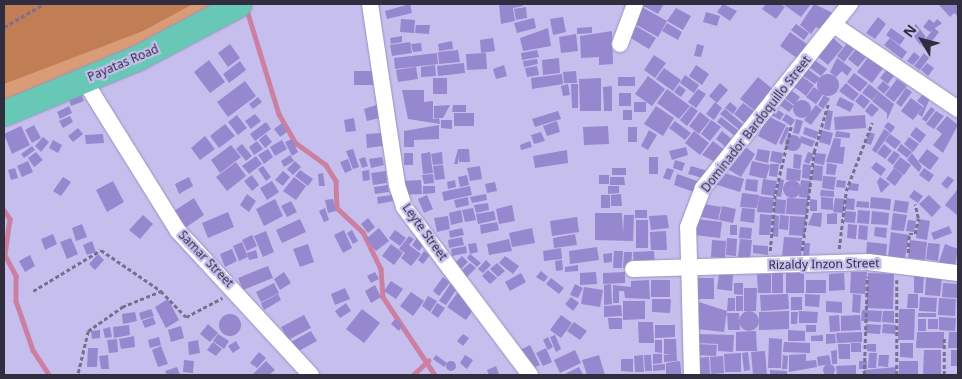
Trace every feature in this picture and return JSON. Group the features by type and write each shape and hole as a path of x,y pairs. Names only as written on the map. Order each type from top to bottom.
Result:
{"main road":[{"name":"Payatas Road","path":"4,113 166,44 239,4"}],"street":[{"name":"Leyte Street","path":"370,4 397,185 404,207 530,375"},
{"path":"620,44 635,4"},
{"name":"Dominador Bardoquillo Street","path":"692,375 688,227 703,188 850,4"},
{"path":"834,25 958,108"},
{"name":"Samar Street","path":"84,80 178,231 237,290 311,375"},
{"name":"Rizaldy Inzon Street","path":"633,269 688,266 836,265 868,262 902,264 958,273"}],"path":[{"path":"4,27 44,4"},
{"path":"801,265 814,152 828,104"},
{"path":"836,265 846,192 872,123"},
{"path":"769,265 775,194 791,126"},
{"path":"897,375 902,264 910,234 914,234 918,218 915,204"},
{"path":"33,291 102,250 161,290 186,317 237,290"},
{"path":"864,375 868,262"},
{"path":"78,373 88,332 122,307 161,290"},
{"path":"944,336 944,375"}],"shaded area":[{"path":"4,4 237,4 4,113"},
{"path":"4,4 193,4 143,31 4,84"}],"building":[{"path":"410,4 412,13 387,19 385,11"},
{"path":"499,4 523,4 523,6 513,8 515,21 501,24"},
{"path":"640,4 664,4 658,14"},
{"path":"723,4 737,11 730,21 717,12"},
{"path":"766,4 780,4 785,7 776,19 762,9"},
{"path":"783,4 811,4 801,17"},
{"path":"814,4 833,13 821,30 816,27 811,34 800,25"},
{"path":"938,4 958,4 958,16 954,13 950,17"},
{"path":"640,6 667,21 658,37 631,22"},
{"path":"526,7 527,18 516,20 514,9"},
{"path":"676,8 691,16 683,30 667,21"},
{"path":"706,12 720,16 717,26 703,22"},
{"path":"563,17 566,32 553,35 550,19"},
{"path":"878,17 886,24 875,39 866,33"},
{"path":"534,18 536,28 517,33 514,23"},
{"path":"401,19 415,20 414,33 400,32"},
{"path":"929,19 934,23 937,19 942,23 930,32 923,27"},
{"path":"667,23 682,32 678,40 662,31"},
{"path":"796,24 809,33 804,40 791,30"},
{"path":"916,24 926,37 920,45 910,31"},
{"path":"416,25 430,25 429,34 415,33"},
{"path":"636,26 656,38 649,49 629,37"},
{"path":"592,27 592,33 577,34 577,28"},
{"path":"548,28 551,46 523,51 520,38"},
{"path":"891,28 905,38 900,45 886,35"},
{"path":"934,28 939,32 926,49 921,45"},
{"path":"612,31 613,64 599,65 599,57 581,58 580,36"},
{"path":"790,32 811,47 801,61 780,46"},
{"path":"576,34 578,51 561,53 559,37"},
{"path":"402,36 402,42 391,44 390,38"},
{"path":"493,38 495,51 481,53 480,40"},
{"path":"833,38 843,47 828,65 817,56"},
{"path":"890,38 907,52 902,59 884,45"},
{"path":"452,41 453,49 439,51 438,44"},
{"path":"849,41 856,47 844,62 837,56"},
{"path":"410,42 412,53 392,56 390,45"},
{"path":"421,43 422,51 413,52 411,44"},
{"path":"230,44 240,58 228,67 218,53"},
{"path":"697,44 704,46 701,57 694,56"},
{"path":"857,48 867,56 858,67 848,59"},
{"path":"458,50 460,62 439,64 438,52"},
{"path":"537,50 539,57 522,60 521,53"},
{"path":"914,52 920,57 913,65 907,61"},
{"path":"437,53 438,64 395,69 394,58"},
{"path":"486,53 487,69 467,70 466,54"},
{"path":"924,53 929,58 920,70 914,66"},
{"path":"654,55 666,63 655,78 644,70"},
{"path":"869,56 884,67 872,83 857,72"},
{"path":"810,57 827,69 821,76 805,64"},
{"path":"559,58 560,73 543,75 542,60"},
{"path":"837,58 852,69 847,76 842,71 836,77 830,72"},
{"path":"537,59 538,64 524,67 523,61"},
{"path":"209,60 225,82 210,93 194,72"},
{"path":"240,61 246,70 229,83 223,74"},
{"path":"464,63 465,73 438,76 437,66"},
{"path":"927,63 934,68 928,76 921,70"},
{"path":"435,65 436,76 421,77 421,67"},
{"path":"504,65 507,76 496,79 493,69"},
{"path":"696,65 709,74 702,85 689,76"},
{"path":"537,66 539,75 527,77 525,68"},
{"path":"416,67 418,79 398,82 396,70"},
{"path":"805,67 820,78 815,84 800,74"},
{"path":"664,68 681,80 673,91 656,79"},
{"path":"888,68 895,74 888,84 880,78"},
{"path":"354,71 380,71 380,85 354,85"},
{"path":"576,71 577,83 564,83 563,72"},
{"path":"854,73 868,83 860,92 847,82"},
{"path":"562,74 563,84 532,89 531,78"},
{"path":"828,74 836,77 839,85 836,93 828,96 820,93 817,85 820,77"},
{"path":"685,75 699,85 694,93 680,83"},
{"path":"800,75 814,85 806,96 792,85"},
{"path":"648,76 665,89 652,106 635,94"},
{"path":"618,77 635,77 635,86 618,86"},
{"path":"758,77 775,91 758,113 740,99"},
{"path":"433,78 447,78 447,94 433,94"},
{"path":"601,78 601,111 580,111 579,79"},
{"path":"897,79 907,86 894,102 885,95"},
{"path":"245,81 256,96 228,117 217,102"},
{"path":"883,81 890,87 884,94 877,88"},
{"path":"720,83 728,90 717,103 709,96"},
{"path":"846,83 859,94 853,101 839,91"},
{"path":"568,84 570,95 563,96 561,86"},
{"path":"571,84 578,84 578,108 572,108"},
{"path":"869,84 879,92 872,100 862,93"},
{"path":"679,85 686,90 681,97 674,92"},
{"path":"612,86 612,111 604,111 603,87"},
{"path":"787,87 800,97 794,105 781,95"},
{"path":"814,87 823,94 816,104 806,97"},
{"path":"906,88 912,92 901,107 896,103"},
{"path":"667,89 690,106 679,119 657,103"},
{"path":"698,89 706,94 696,108 688,102"},
{"path":"402,90 424,90 424,102 433,101 433,119 439,118 440,124 408,119"},
{"path":"80,92 84,101 71,106 68,97"},
{"path":"879,92 894,104 887,120 887,113 872,101"},
{"path":"619,93 631,93 631,106 619,106"},
{"path":"924,93 930,98 922,117 918,114 924,106 917,101"},
{"path":"861,94 870,101 864,109 855,101"},
{"path":"779,95 794,106 789,112 774,101"},
{"path":"824,95 830,99 823,109 818,105"},
{"path":"258,97 262,102 253,109 249,104"},
{"path":"840,97 854,104 850,112 836,105"},
{"path":"911,98 923,107 913,120 901,111"},
{"path":"802,100 808,103 811,109 808,115 802,118 796,115 793,109 796,103"},
{"path":"634,102 646,102 646,112 634,112"},
{"path":"715,102 722,108 714,120 706,114"},
{"path":"730,102 737,108 733,114 725,108"},
{"path":"383,103 387,116 367,121 364,109"},
{"path":"743,103 757,113 747,125 734,114"},
{"path":"871,103 879,109 872,117 865,111"},
{"path":"450,105 443,118 434,118 434,106"},
{"path":"453,105 466,105 466,112 452,112"},
{"path":"771,105 784,114 780,120 767,112"},
{"path":"816,105 822,110 811,125 804,120"},
{"path":"69,106 72,113 60,119 57,112"},
{"path":"656,106 674,118 663,136 644,124"},
{"path":"691,106 698,111 687,126 680,120"},
{"path":"931,107 935,110 926,122 922,119"},
{"path":"725,109 744,125 740,130 720,114"},
{"path":"623,110 632,110 632,120 623,120"},
{"path":"827,110 833,111 830,130 824,129"},
{"path":"558,111 561,119 535,127 532,119"},
{"path":"936,111 944,116 934,129 926,124"},
{"path":"700,112 710,120 699,134 689,126"},
{"path":"454,113 474,113 474,126 454,126"},
{"path":"255,114 261,121 251,129 245,121"},
{"path":"786,114 795,120 791,126 782,120"},
{"path":"237,115 247,128 238,135 228,122"},
{"path":"865,115 866,128 835,130 834,117"},
{"path":"70,116 73,122 63,128 59,121"},
{"path":"768,116 786,125 776,145 758,136"},
{"path":"947,116 958,125 943,153 933,145 942,134 936,129"},
{"path":"721,117 739,131 735,136 717,122"},
{"path":"354,118 356,131 346,132 344,120"},
{"path":"796,119 803,121 799,134 793,133"},
{"path":"441,120 452,120 452,129 441,128"},
{"path":"711,120 721,127 710,141 701,134"},
{"path":"557,121 560,132 547,136 543,126"},
{"path":"675,121 691,133 685,140 669,128"},
{"path":"266,122 271,129 255,141 250,134"},
{"path":"888,122 895,127 891,133 884,127"},
{"path":"282,123 287,132 280,137 274,129"},
{"path":"225,124 235,136 219,148 210,136"},
{"path":"34,125 41,138 32,143 25,130"},
{"path":"439,125 439,139 414,140 414,147 404,147 404,131"},
{"path":"21,126 30,145 12,154 4,134"},
{"path":"608,126 609,144 584,145 583,127"},
{"path":"628,127 637,127 637,142 628,142"},
{"path":"786,127 790,128 782,145 779,143"},
{"path":"805,127 819,132 816,139 803,134"},
{"path":"916,127 926,135 920,143 910,135"},
{"path":"78,128 83,134 73,142 68,136"},
{"path":"884,129 890,133 876,153 872,150"},
{"path":"649,130 657,135 648,150 641,146"},
{"path":"821,130 833,133 830,145 819,142"},
{"path":"694,131 709,143 700,155 685,143"},
{"path":"722,131 734,141 728,149 716,139"},
{"path":"836,131 850,133 850,138 835,137"},
{"path":"541,132 545,141 534,144 531,135"},
{"path":"869,132 875,134 871,145 865,143"},
{"path":"382,133 383,146 367,148 366,134"},
{"path":"103,134 104,143 86,144 85,135"},
{"path":"266,134 272,142 265,148 259,140"},
{"path":"890,134 901,142 895,149 885,141"},
{"path":"793,135 801,143 793,151 785,143"},
{"path":"205,136 215,149 200,160 191,148"},
{"path":"801,136 815,141 812,147 799,142"},
{"path":"43,137 49,142 41,152 35,146"},
{"path":"909,137 919,144 913,152 904,144"},
{"path":"834,138 841,139 840,147 845,147 843,164 826,162"},
{"path":"292,139 298,152 292,156 285,142"},
{"path":"53,140 62,145 58,153 49,148"},
{"path":"282,140 287,149 275,156 270,147"},
{"path":"257,141 263,149 254,155 249,147"},
{"path":"530,141 532,147 521,150 520,145"},
{"path":"713,141 727,152 719,164 702,155"},
{"path":"242,144 252,156 246,161 236,149"},
{"path":"741,144 755,154 741,177 726,168"},
{"path":"884,144 892,151 885,159 877,153"},
{"path":"901,144 912,152 907,158 897,150"},
{"path":"231,145 241,157 220,173 211,160"},
{"path":"32,146 35,150 24,158 21,154"},
{"path":"686,147 688,155 672,160 669,151"},
{"path":"268,149 273,157 264,164 258,155"},
{"path":"353,149 359,167 353,169 346,151"},
{"path":"458,149 469,149 470,162 459,162 458,156 458,164 454,164"},
{"path":"758,149 770,151 768,163 755,160"},
{"path":"927,149 939,158 930,170 918,161"},
{"path":"567,150 568,163 535,168 533,156"},
{"path":"772,151 783,153 781,164 770,161"},
{"path":"894,151 900,155 893,165 887,160"},
{"path":"36,152 43,160 34,167 28,158"},
{"path":"430,152 433,173 423,174 421,154"},
{"path":"442,152 443,164 433,165 431,154"},
{"path":"808,152 814,154 809,164 804,162"},
{"path":"404,153 413,153 413,165 404,165"},
{"path":"815,153 826,154 824,165 814,163"},
{"path":"912,153 922,167 919,172 907,160"},
{"path":"794,154 802,155 800,169 793,168"},
{"path":"290,155 294,161 284,167 281,161"},
{"path":"256,156 262,164 249,174 242,166"},
{"path":"365,157 368,166 362,168 359,159"},
{"path":"382,157 384,165 371,168 369,159"},
{"path":"649,157 658,157 658,174 649,174"},
{"path":"900,157 911,165 904,175 893,167"},
{"path":"348,159 352,170 345,173 340,162"},
{"path":"675,160 685,163 682,171 673,168"},
{"path":"28,161 33,172 22,177 17,166"},
{"path":"295,161 301,167 293,175 287,169"},
{"path":"752,161 770,165 766,179 749,175"},
{"path":"236,162 246,176 227,191 216,177"},
{"path":"876,162 886,169 881,176 871,168"},
{"path":"827,163 837,165 835,175 826,174"},
{"path":"770,164 779,164 777,177 769,176"},
{"path":"803,164 811,165 810,179 802,178"},
{"path":"443,165 445,179 435,180 433,166"},
{"path":"813,165 823,166 822,181 812,180"},
{"path":"263,166 271,177 266,181 258,169"},
{"path":"480,166 482,179 470,181 467,168"},
{"path":"691,166 708,171 706,179 688,174"},
{"path":"15,168 18,178 11,180 8,170"},
{"path":"612,168 626,168 626,175 612,175"},
{"path":"667,168 674,170 670,180 663,178"},
{"path":"787,168 801,170 800,181 786,180"},
{"path":"894,168 903,175 895,186 886,179"},
{"path":"924,168 934,175 929,182 919,175"},
{"path":"300,170 313,179 308,186 295,176"},
{"path":"369,170 370,180 363,181 362,171"},
{"path":"283,171 290,177 283,186 275,180"},
{"path":"386,171 387,183 373,185 371,173"},
{"path":"718,171 744,179 740,192 714,184"},
{"path":"323,173 325,186 319,186 318,174"},
{"path":"433,174 434,183 424,184 422,175"},
{"path":"677,174 700,182 697,193 674,185"},
{"path":"252,175 259,185 252,191 244,181"},
{"path":"467,175 469,185 460,187 458,177"},
{"path":"599,175 609,175 609,184 599,184"},
{"path":"823,176 836,177 834,190 822,188"},
{"path":"948,176 954,180 947,189 941,184"},
{"path":"63,177 71,182 61,196 53,191"},
{"path":"189,177 193,186 179,194 175,184"},
{"path":"294,177 306,186 296,200 283,191"},
{"path":"610,177 624,177 625,185 610,185"},
{"path":"880,177 890,184 881,193 877,182"},
{"path":"746,179 758,180 757,192 745,190"},
{"path":"763,179 777,181 774,196 761,194"},
{"path":"779,179 784,180 781,197 776,196"},
{"path":"421,180 422,194 402,195 401,181"},
{"path":"455,180 456,187 448,189 447,182"},
{"path":"792,180 798,183 801,189 798,195 792,198 786,195 783,189 786,183"},
{"path":"801,180 811,181 809,198 799,197"},
{"path":"837,180 846,181 845,188 836,187"},
{"path":"113,181 124,202 107,212 96,190"},
{"path":"272,181 279,192 267,200 260,188"},
{"path":"495,182 497,191 487,193 485,184"},
{"path":"849,183 859,184 858,191 848,190"},
{"path":"388,185 389,192 375,194 374,187"},
{"path":"423,186 435,186 435,193 423,194"},
{"path":"470,186 472,195 444,201 442,192"},
{"path":"608,186 619,186 619,193 608,194"},
{"path":"821,190 834,191 834,197 820,196"},
{"path":"914,190 923,196 918,203 909,197"},
{"path":"958,191 958,216 945,205"},
{"path":"742,193 759,195 757,208 740,207"},
{"path":"247,194 256,201 249,212 240,205"},
{"path":"486,194 487,200 472,203 470,197"},
{"path":"621,194 622,206 611,206 611,195"},
{"path":"392,195 393,201 378,204 377,197"},
{"path":"427,195 433,209 424,213 418,199"},
{"path":"601,195 610,195 610,208 601,208"},
{"path":"929,195 941,207 932,217 919,204"},
{"path":"759,196 774,198 772,213 757,212"},
{"path":"468,197 469,205 456,208 454,200"},
{"path":"821,197 833,198 833,210 821,209"},
{"path":"871,197 891,199 890,210 870,208"},
{"path":"194,198 204,215 185,228 174,211"},
{"path":"787,198 808,199 807,215 786,214"},
{"path":"835,198 845,199 843,213 833,212"},
{"path":"846,198 855,199 854,210 845,209"},
{"path":"275,199 283,216 264,226 256,209"},
{"path":"333,199 336,211 328,213 325,200"},
{"path":"775,199 786,200 785,214 774,213"},
{"path":"810,199 817,200 817,211 810,211"},
{"path":"895,200 909,202 907,213 893,211"},
{"path":"291,201 297,212 287,217 281,206"},
{"path":"857,201 869,202 869,208 856,207"},
{"path":"488,203 489,210 476,213 474,205"},
{"path":"698,203 721,207 718,220 696,216"},
{"path":"512,205 515,221 499,224 496,209"},
{"path":"722,206 736,209 733,223 719,220"},
{"path":"325,208 329,220 324,222 319,211"},
{"path":"473,208 476,220 465,222 462,210"},
{"path":"742,208 755,209 754,223 740,221"},
{"path":"461,210 463,222 451,225 449,213"},
{"path":"635,210 647,210 647,218 635,218"},
{"path":"858,210 870,211 869,224 857,223"},
{"path":"494,211 496,220 478,224 476,214"},
{"path":"845,211 856,212 855,223 844,222"},
{"path":"872,211 889,213 888,225 871,224"},
{"path":"228,212 234,227 208,238 202,223"},
{"path":"595,213 622,213 623,233 624,215 634,215 633,241 595,240"},
{"path":"813,213 822,213 821,227 808,225"},
{"path":"837,213 837,224 827,224 827,214"},
{"path":"893,213 907,215 904,231 891,230"},
{"path":"760,214 772,215 770,235 759,235"},
{"path":"143,215 153,224 140,239 129,230"},
{"path":"667,215 669,228 651,230 649,216"},
{"path":"774,215 779,216 778,237 772,236"},
{"path":"780,215 789,216 788,230 779,229"},
{"path":"448,216 450,229 437,232 434,218"},
{"path":"790,216 806,217 805,236 789,235"},
{"path":"577,217 579,232 552,236 550,221"},
{"path":"368,218 375,227 368,233 361,224"},
{"path":"300,219 306,232 282,243 276,230"},
{"path":"696,219 722,222 720,238 694,235"},
{"path":"919,219 930,221 927,240 916,238"},
{"path":"636,220 648,220 648,248 636,248"},
{"path":"908,220 916,221 914,232 906,231"},
{"path":"497,222 499,230 481,234 480,225"},
{"path":"82,224 87,237 76,241 72,228"},
{"path":"848,224 857,225 856,239 847,238"},
{"path":"730,225 737,225 737,235 730,235"},
{"path":"859,225 868,226 867,240 858,239"},
{"path":"949,226 952,233 934,240 931,233"},
{"path":"740,227 752,228 751,239 739,238"},
{"path":"875,227 887,228 886,238 874,236"},
{"path":"379,228 389,241 376,251 366,239"},
{"path":"462,228 464,235 450,238 449,231"},
{"path":"532,228 535,243 512,247 509,233"},
{"path":"344,230 352,248 343,253 334,235"},
{"path":"352,230 358,241 353,244 347,233"},
{"path":"395,230 406,238 400,246 389,238"},
{"path":"266,231 274,252 263,257 254,236"},
{"path":"666,231 667,250 651,250 650,232"},
{"path":"891,232 909,235 905,259 888,257"},
{"path":"53,234 57,244 45,250 41,239"},
{"path":"575,234 577,245 554,248 553,238"},
{"path":"252,235 257,246 247,251 242,240"},
{"path":"419,235 427,241 419,251 412,245"},
{"path":"409,236 414,239 409,245 421,254 411,266 401,258 405,253 399,249"},
{"path":"462,237 464,245 449,248 448,240"},
{"path":"784,237 802,238 801,258 782,257"},
{"path":"71,238 78,254 67,259 60,242"},
{"path":"727,238 737,239 736,256 726,255"},
{"path":"509,239 512,251 489,255 487,244"},
{"path":"740,239 752,240 750,259 738,257"},
{"path":"712,240 726,241 725,258 711,257"},
{"path":"910,240 927,242 925,260 908,258"},
{"path":"92,241 96,252 87,255 83,245"},
{"path":"242,242 248,257 239,261 233,246"},
{"path":"867,242 887,244 886,256 866,255"},
{"path":"476,243 478,252 470,254 468,244"},
{"path":"804,243 810,243 809,257 803,257"},
{"path":"928,243 940,244 938,261 926,259"},
{"path":"308,244 314,262 300,267 293,249"},
{"path":"391,244 403,253 394,265 382,256"},
{"path":"945,244 958,249 955,267 939,262"},
{"path":"753,245 768,246 768,255 753,253"},
{"path":"466,246 467,253 452,256 451,249"},
{"path":"597,247 599,260 570,264 569,251"},
{"path":"561,248 562,259 544,261 543,251"},
{"path":"232,249 237,261 225,267 220,254"},
{"path":"256,250 258,258 249,260 247,253"},
{"path":"424,251 430,255 423,264 418,260"},
{"path":"614,251 623,251 622,268 613,268"},
{"path":"654,251 655,267 634,268 633,252"},
{"path":"624,252 632,252 631,269 623,268"},
{"path":"612,253 612,262 604,263 603,254"},
{"path":"98,254 104,260 95,270 89,264"},
{"path":"470,254 481,263 477,267 467,258"},
{"path":"30,255 35,266 25,272 19,261"},
{"path":"462,256 468,262 461,269 455,263"},
{"path":"505,256 519,266 513,274 499,263"},
{"path":"486,260 491,265 483,273 478,269"},
{"path":"562,260 563,270 556,271 555,261"},
{"path":"470,263 476,268 467,277 461,271"},
{"path":"497,263 505,271 498,277 490,269"},
{"path":"578,265 578,271 565,272 565,267"},
{"path":"268,266 273,278 243,290 238,278"},
{"path":"488,270 497,278 490,284 482,276"},
{"path":"541,271 548,277 544,282 536,277"},
{"path":"284,272 291,283 280,290 274,279"},
{"path":"375,272 379,279 371,283 367,276"},
{"path":"596,272 597,284 580,285 580,273"},
{"path":"625,272 625,283 603,284 603,273"},
{"path":"772,272 783,272 783,293 772,293"},
{"path":"851,272 867,272 865,294 850,293"},
{"path":"521,273 526,282 510,291 505,282"},
{"path":"786,273 804,273 804,293 786,293"},
{"path":"844,273 845,290 829,291 829,274"},
{"path":"868,273 894,274 893,309 866,308"},
{"path":"914,273 924,273 923,293 914,293"},
{"path":"719,274 733,275 732,291 717,289"},
{"path":"757,274 771,274 771,293 758,293"},
{"path":"443,277 450,282 439,296 433,291"},
{"path":"926,277 942,278 940,296 925,295"},
{"path":"551,278 564,288 559,294 546,284"},
{"path":"694,278 714,278 714,299 694,299"},
{"path":"649,280 650,299 625,298 624,291 619,291 619,303 613,303 613,285 631,287 631,281"},
{"path":"651,280 670,280 670,297 651,297"},
{"path":"806,280 826,280 826,293 806,293"},
{"path":"391,281 403,289 396,299 384,291"},
{"path":"274,283 279,293 261,302 256,292"},
{"path":"451,283 458,287 446,305 439,301"},
{"path":"734,283 743,283 743,295 734,294"},
{"path":"943,283 958,284 957,298 942,297"},
{"path":"575,284 583,288 578,298 570,295"},
{"path":"611,284 612,304 604,305 604,285"},
{"path":"375,285 381,297 371,303 365,291"},
{"path":"584,287 603,290 600,307 581,304"},
{"path":"345,288 350,299 335,305 331,294"},
{"path":"744,288 757,288 756,311 744,311"},
{"path":"411,292 424,301 413,316 400,306"},
{"path":"458,292 476,306 466,320 447,307"},
{"path":"278,294 281,300 264,310 261,303"},
{"path":"788,294 789,309 761,311 760,295"},
{"path":"805,294 820,295 819,307 805,306"},
{"path":"853,294 861,295 860,313 852,312"},
{"path":"908,294 918,294 918,308 907,308"},
{"path":"428,296 437,301 430,312 422,306"},
{"path":"736,296 743,296 743,311 736,311"},
{"path":"571,297 579,303 573,311 565,304"},
{"path":"791,297 802,297 802,310 791,310"},
{"path":"920,297 937,298 936,312 919,311"},
{"path":"728,298 735,298 735,311 727,311"},
{"path":"939,298 956,299 955,316 938,315"},
{"path":"168,299 179,320 166,328 155,307"},
{"path":"652,299 671,299 670,313 652,312"},
{"path":"623,301 645,301 645,319 623,320"},
{"path":"826,301 842,302 842,313 826,312"},
{"path":"699,302 727,311 724,332 696,329"},
{"path":"346,303 351,311 340,318 335,311"},
{"path":"437,303 445,308 438,318 431,313"},
{"path":"621,305 622,316 604,317 604,306"},
{"path":"151,309 154,316 141,320 139,313"},
{"path":"362,309 380,323 364,343 346,329"},
{"path":"899,309 915,309 914,340 898,340"},
{"path":"862,310 882,311 881,322 861,321"},
{"path":"749,311 756,314 759,321 756,328 749,331 742,328 739,321 742,314"},
{"path":"789,311 789,329 759,330 759,312"},
{"path":"799,311 818,312 817,323 799,323"},
{"path":"883,311 894,311 894,323 882,322"},
{"path":"135,312 137,321 123,324 122,314"},
{"path":"791,312 798,312 797,324 791,324"},
{"path":"727,313 739,313 740,330 728,330"},
{"path":"918,313 936,313 936,317 918,317"},
{"path":"230,314 238,317 241,325 238,333 230,336 222,333 219,325 222,317"},
{"path":"304,315 311,328 288,340 281,327"},
{"path":"561,315 572,323 561,338 550,330"},
{"path":"839,315 840,331 830,332 829,316"},
{"path":"860,315 861,330 841,331 841,316"},
{"path":"153,317 156,324 145,328 142,321"},
{"path":"939,317 956,318 955,331 939,330"},
{"path":"608,318 622,318 622,329 609,329"},
{"path":"395,319 403,325 399,331 391,324"},
{"path":"918,319 926,319 926,331 918,331"},
{"path":"928,319 938,319 938,329 928,329"},
{"path":"574,322 587,331 580,340 567,331"},
{"path":"638,322 653,322 654,343 639,343"},
{"path":"208,324 218,333 210,342 200,334"},
{"path":"866,324 881,325 880,334 865,333"},
{"path":"883,324 896,325 895,334 882,333"},
{"path":"129,325 130,335 114,338 113,327"},
{"path":"655,325 675,325 675,337 655,338"},
{"path":"806,325 816,325 816,332 806,332"},
{"path":"181,326 184,338 171,342 168,330"},
{"path":"110,327 112,337 105,338 103,329"},
{"path":"100,330 100,338 92,339 91,331"},
{"path":"788,330 805,331 805,341 788,341"},
{"path":"311,331 317,341 295,353 289,343"},
{"path":"756,331 757,351 736,351 736,332"},
{"path":"862,332 862,342 837,343 836,333"},
{"path":"917,332 944,332 944,348 916,348"},
{"path":"949,332 958,332 958,348 948,348"},
{"path":"218,334 229,341 224,349 213,341"},
{"path":"463,334 469,338 463,346 457,341"},
{"path":"697,334 734,335 733,352 718,351 718,344 697,343"},
{"path":"826,334 835,334 836,343 826,344"},
{"path":"555,335 561,349 556,352 550,337"},
{"path":"823,335 823,341 811,341 811,336"},
{"path":"134,336 135,347 121,349 119,339"},
{"path":"159,337 161,345 150,348 148,340"},
{"path":"548,337 553,347 548,350 543,340"},
{"path":"769,338 782,339 781,368 768,368"},
{"path":"117,339 118,352 109,353 107,340"},
{"path":"664,339 676,339 677,361 664,362 664,355 672,354 664,354"},
{"path":"198,340 200,353 189,355 188,342"},
{"path":"655,340 662,340 662,353 655,352"},
{"path":"236,341 240,348 233,353 228,346"},
{"path":"213,342 222,349 216,356 207,350"},
{"path":"784,342 810,343 810,353 783,352"},
{"path":"851,343 861,343 861,352 851,352"},
{"path":"900,343 913,343 913,358 900,357"},
{"path":"696,344 717,345 716,356 696,355"},
{"path":"838,344 850,344 850,359 839,359"},
{"path":"867,344 876,344 876,352 867,351"},
{"path":"530,345 540,365 529,370 520,350"},
{"path":"161,346 168,364 158,367 152,350"},
{"path":"88,348 98,348 97,367 87,367"},
{"path":"546,348 552,362 543,366 536,353"},
{"path":"575,350 581,363 560,373 554,360"},
{"path":"837,350 837,364 832,364 831,351"},
{"path":"924,350 941,350 941,375 923,375"},
{"path":"951,350 958,350 958,366 951,366"},
{"path":"765,351 767,375 753,375 751,352"},
{"path":"259,352 266,358 257,368 250,363"},
{"path":"748,352 750,370 744,371 742,353"},
{"path":"741,353 741,372 725,372 724,354"},
{"path":"869,353 877,353 876,368 868,368"},
{"path":"653,354 662,354 662,363 653,364"},
{"path":"806,354 806,361 816,360 817,367 789,372 789,355"},
{"path":"108,355 109,369 101,369 99,356"},
{"path":"436,355 447,363 444,367 433,359"},
{"path":"465,355 473,360 467,369 460,363"},
{"path":"599,355 605,375 587,375 582,360"},
{"path":"643,355 644,372 635,372 634,356"},
{"path":"644,355 651,355 652,371 645,371"},
{"path":"783,355 788,356 787,369 782,369"},
{"path":"829,355 831,364 818,366 817,357"},
{"path":"879,355 889,355 888,367 878,366"},
{"path":"723,356 724,373 711,374 710,357"},
{"path":"709,357 710,374 697,375 695,358"},
{"path":"621,359 633,359 633,372 621,371"},
{"path":"184,360 194,361 193,373 183,372"},
{"path":"266,361 275,370 269,375 252,375"},
{"path":"449,361 453,361 456,366 455,370 449,371 446,368 446,364"},
{"path":"680,361 681,375 666,375 666,363"},
{"path":"859,361 867,361 867,369 859,369"},
{"path":"899,361 918,361 918,375 899,375"},
{"path":"665,364 665,370 653,371 653,365"},
{"path":"829,364 835,370 829,376 823,370"},
{"path":"856,365 856,374 837,375 836,366"},
{"path":"496,366 499,374 489,375 487,370"},
{"path":"177,367 180,375 167,375 165,371"},
{"path":"579,367 583,375 563,375"},
{"path":"896,367 896,375 864,375 864,370"},
{"path":"770,370 787,371 787,375 770,375"}],"waterway":[{"path":"246,7 279,114 296,143 326,165 336,181 337,208 363,232 381,269 383,297 435,375"},
{"path":"4,210 10,219 5,255 16,276 16,301 33,350 49,375"},
{"path":"413,375 428,361"}]}
